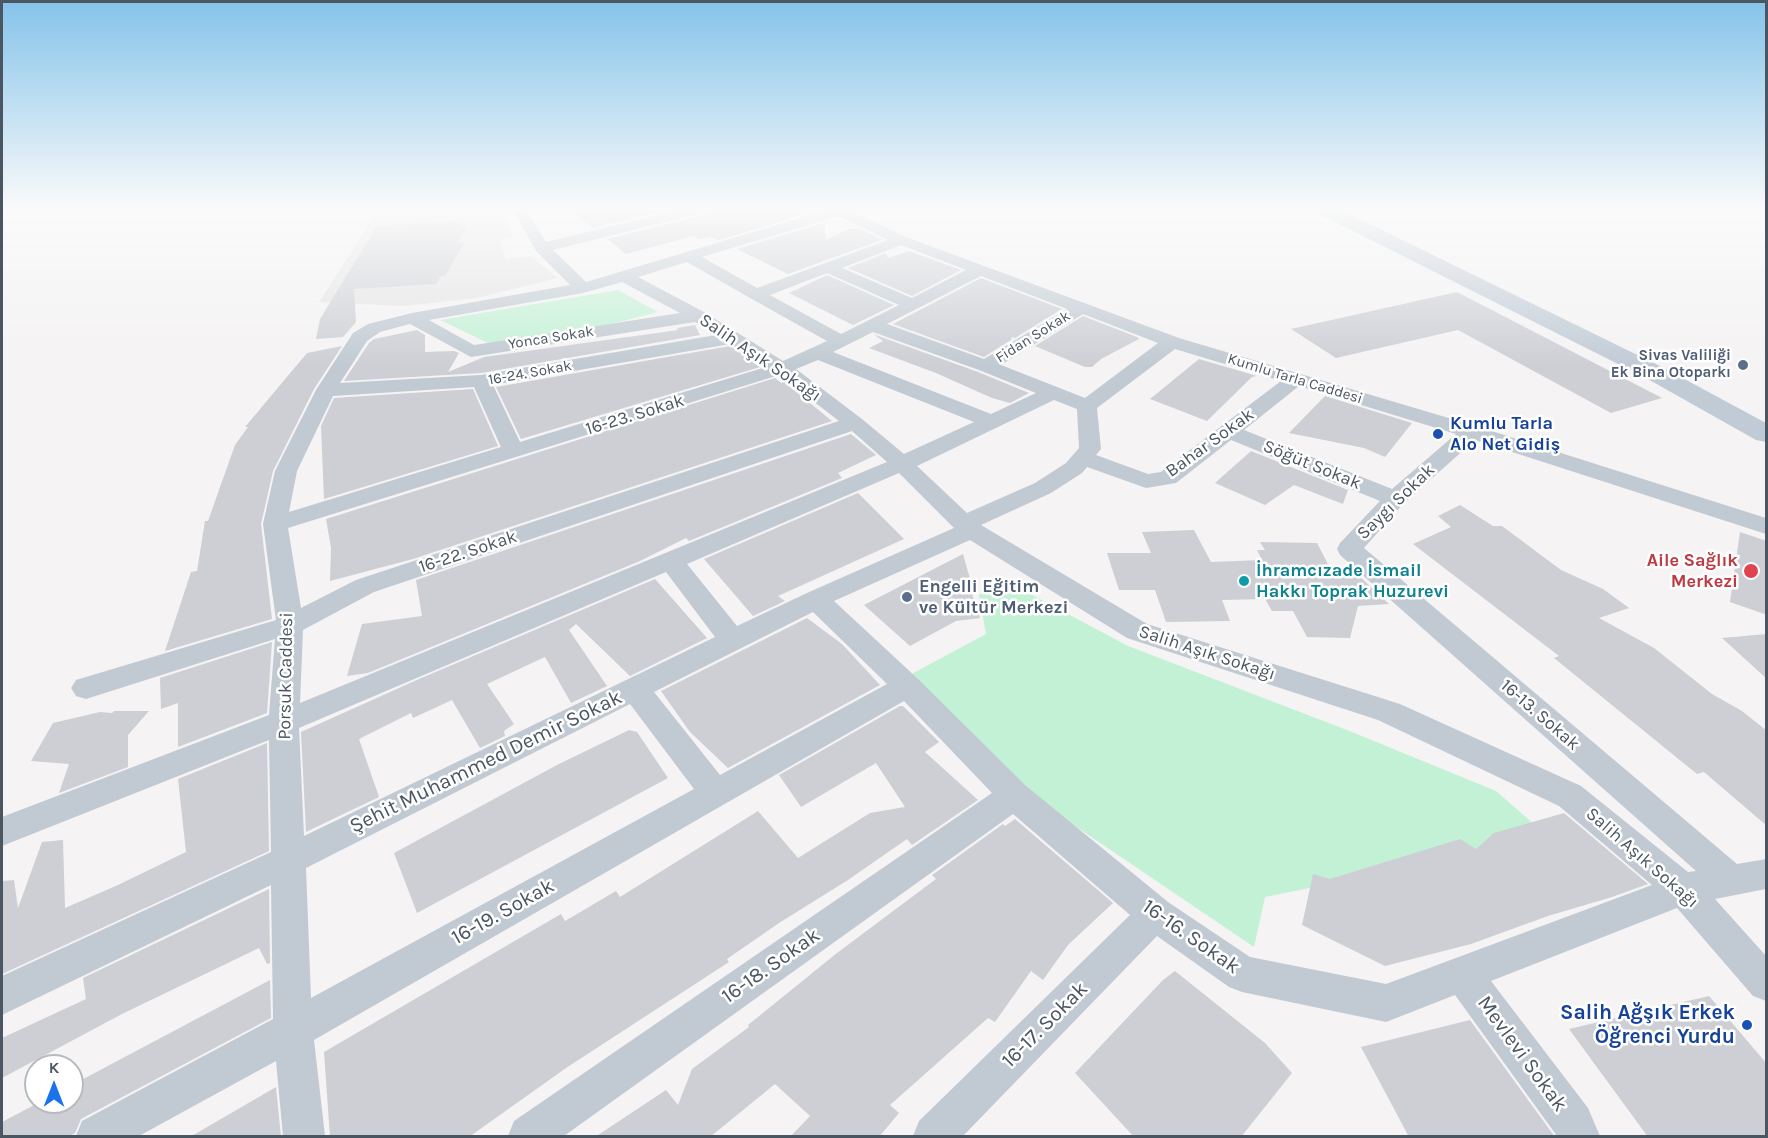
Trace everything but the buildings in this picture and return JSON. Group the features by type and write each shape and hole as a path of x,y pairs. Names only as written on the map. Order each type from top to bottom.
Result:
{"main road":[{"path":"1427,260 1655,373 1767,434"},
{"path":"1455,260 1767,411"}],"street":[{"path":"554,260 583,288"},
{"name":"Porsuk Caddesi","path":"304,1137 293,1030 284,722 290,624 275,524 286,471 326,390 360,337 374,328 412,318 583,288 675,260"},
{"path":"695,260 841,341"},
{"path":"756,294 849,260"},
{"name":"Kumlu Tarla Caddesi","path":"956,260 1079,309 1172,342 1471,432 1767,526"},
{"path":"829,268 912,304"},
{"name":"16-23. Sokak","path":"275,524 783,368 818,353 981,269"},
{"name":"Salih Aşık Sokağı","path":"624,276 698,316 783,368 855,423 902,464 967,527 1137,631 1389,712 1570,796 1683,889 1767,983"},
{"name":"Fidan Sokak","path":"986,366 1079,309"},
{"name":"Yonca Sokak","path":"412,318 471,351 698,316"},
{"path":"872,325 986,366 1087,406"},
{"name":"16-24. Sokak","path":"326,390 481,381 731,338"},
{"path":"1087,406 1172,342"},
{"path":"818,353 992,422"},
{"name":"Bahar Sokak","path":"1083,458 1146,481 1168,478 1296,379"},
{"path":"481,381 514,452"},
{"path":"2,832 284,722 902,464 1054,392"},
{"path":"1083,458 1090,449 1087,406"},
{"name":"16-22. Sokak","path":"86,688 290,624 365,586 855,423"},
{"name":"Söğüt Sokak","path":"1228,431 1395,499"},
{"name":"Saygı Sokak","path":"1348,549 1395,499 1471,432"},
{"name":"Şehit Muhammed Demir Sokak","path":"2,996 288,860 816,599 967,527 1043,488 1074,468 1083,458"},
{"name":"16-13. Sokak","path":"1348,549 1731,880"},
{"path":"670,561 733,640"},
{"name":"16-16. Sokak","path":"816,599 907,686 1014,795 1155,914 1242,974 1386,1003 1683,889 1767,874"},
{"name":"16-19. Sokak","path":"97,1137 293,1030 907,686"},
{"path":"635,689 716,794"},
{"name":"16-18. Sokak","path":"529,1137 1014,795"},
{"name":"16-17. Sokak","path":"947,1132 1155,914"},
{"name":"Mevlevi Sokak","path":"1463,974 1573,1123 1579,1137"}],"shaded area":[{"path":"346,260 535,260 558,278 477,298 403,306 319,302"}],"green space":[{"path":"618,290 658,312 607,325 488,343 440,320"},
{"path":"1004,580 1128,646 1347,730 1496,791 1551,839 1265,897 1254,947 1050,809 908,676 986,634 979,595"}],"place":[{"name":"Sivas Valiliği Ek Bina Otoparkı","path":"1743,365"},
{"name":"Kumlu Tarla Alo Net Gidiş","path":"1438,434"},
{"name":"Aile Sağlık Merkezi","path":"1751,571"},
{"name":"İhramcızade İsmail Hakkı Toprak Huzurevi","path":"1244,581"},
{"name":"Engelli Eğitim ve Kültür Merkezi","path":"907,597"},
{"name":"Salih Ağşık Erkek Öğrenci Yurdu","path":"1747,1025"}]}
